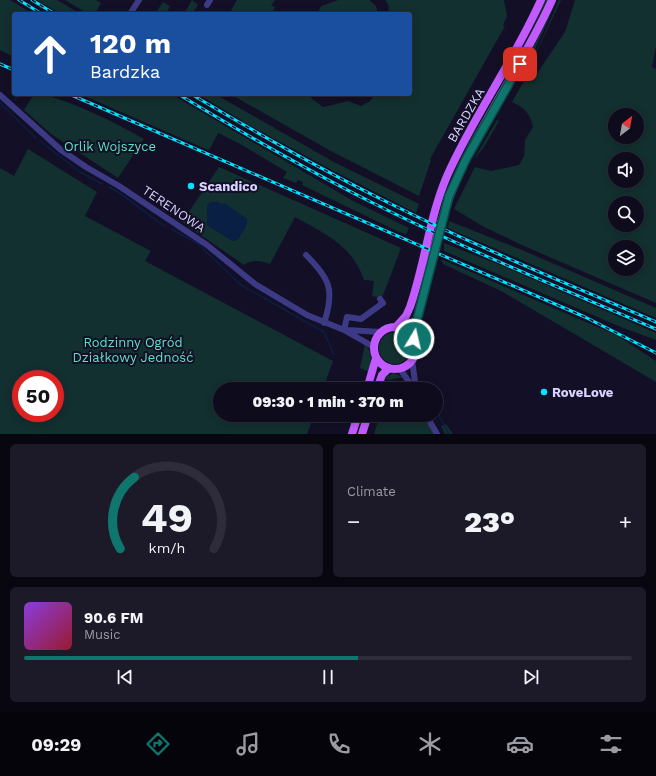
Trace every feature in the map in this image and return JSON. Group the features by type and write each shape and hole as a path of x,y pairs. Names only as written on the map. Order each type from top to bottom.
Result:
{"main road":[{"name":"BARDZKA","path":"396,327 406,316 410,307 441,193 453,163 521,43 541,0"},
{"name":"BARDZKA","path":"414,339 417,320 449,196 466,159 533,40 552,0"},
{"path":"369,382 376,358 374,347 375,340 381,332 386,329 396,327 408,332 414,339 416,349 412,360 400,369 384,366 376,358"},
{"path":"380,382 382,375 389,368"},
{"path":"352,434 356,422"},
{"path":"362,434 366,422"}],"street":[{"path":"131,12 139,0"},
{"name":"TERENOWA","path":"0,95 42,135 61,150 86,167 119,186 207,245 255,284 324,323 344,330 374,347"},
{"path":"306,255 327,280 330,290 324,323"},
{"path":"344,330 347,317 361,319 383,303 380,299"},
{"name":"TERENOWA","path":"344,330 381,332"},
{"path":"412,360 414,382"},
{"path":"400,369 410,382"},
{"path":"430,422 437,434"}],"green space":[{"path":"0,0 10,0 30,12 12,12 12,56 0,50"},
{"path":"37,0 57,0 78,12 58,12"},
{"path":"65,0 96,0 101,3 96,12 85,12"},
{"path":"192,0 198,5 193,12 185,12"},
{"path":"237,0 275,0 271,6 275,7 273,12 234,12 231,10"},
{"path":"338,0 369,0 376,6 378,12 318,12 321,6"},
{"path":"385,0 504,0 507,16 503,25 505,26 430,159 431,160 419,196 329,150 234,96 309,96 323,107 348,101 361,106 370,101 374,96 412,96 412,12 389,12 388,4"},
{"path":"545,0 548,0 496,99 494,98 532,30"},
{"path":"557,0 528,65 526,65 530,53"},
{"path":"559,0 561,0 530,66"},
{"path":"575,0 656,0 656,46 652,67 656,69 656,303 524,246 484,227 454,209 475,167 491,171 519,165 524,156 525,140 533,127 526,112 520,106 512,102 529,72 536,75 565,32"},
{"path":"163,2 170,6 167,12 156,12"},
{"name":"Orlik Wojszyce","path":"33,96 48,96 89,111 144,139 118,178 51,134 24,110"},
{"path":"85,96 174,96 355,202 409,228 406,234 399,232 302,185 303,182 298,180 296,183 283,178 287,172 242,145 218,133 210,149 208,150"},
{"path":"201,96 218,96 332,161 419,204 416,213 332,170 249,125"},
{"path":"491,104 492,105 465,152 468,143"},
{"path":"494,120 472,158 472,155 491,122"},
{"path":"497,120 499,121 484,147 473,161"},
{"name":"Rodzinny Ogród Działkowy Jedność","path":"28,149 97,192 85,216 151,251 145,261 333,361 326,382 213,382 213,422 311,422 307,434 0,434 0,168 14,176"},
{"path":"459,161 460,163 446,196 438,223 436,222"},
{"path":"219,167 401,248 382,298 372,296 374,281 364,280 359,268 345,249 327,235 295,217 270,264 257,261 244,265 182,222","holes":["211,202 217,202 247,224 238,239 233,241 207,225 207,206"]},
{"path":"449,221 522,250 656,308 656,318 448,228"},
{"path":"444,243 500,265 656,333 656,340 623,328 444,251"},
{"path":"441,259 618,336 656,361 656,382 501,291 443,264"},
{"path":"392,332 398,332 407,336 411,348 407,360 398,364 392,364 383,360 379,351 379,345 383,336"},
{"path":"365,344 368,347 371,361 369,372 360,368"},
{"path":"393,373 403,377 389,380 385,378"},
{"path":"378,422 427,422 434,434 374,434"},
{"path":"446,424 453,434 445,434 441,426"}],"water":[{"path":"211,202 226,204 247,219 247,224 238,239 233,241 207,225 207,206"}],"waterway":[{"path":"15,100 18,96"},
{"path":"0,103 36,138"},
{"path":"40,141 80,172 102,184"},
{"path":"109,187 165,226"},
{"path":"171,229 197,243 241,285 324,332 334,355"},
{"path":"442,422 449,434"}],"railway":[{"path":"19,0 39,12"},
{"path":"32,0 52,12"},
{"path":"0,64 12,69"},
{"path":"74,96 585,317 656,353"},
{"path":"181,96 298,163 406,219 513,268 656,329"},
{"path":"194,96 337,177 387,202 487,249 656,322"}],"place":[{"name":"Scandico","path":"191,186"},
{"name":"RoveLove","path":"544,392"}],"route":[{"path":"414,339 417,320 449,196 466,159 520,64"}]}
